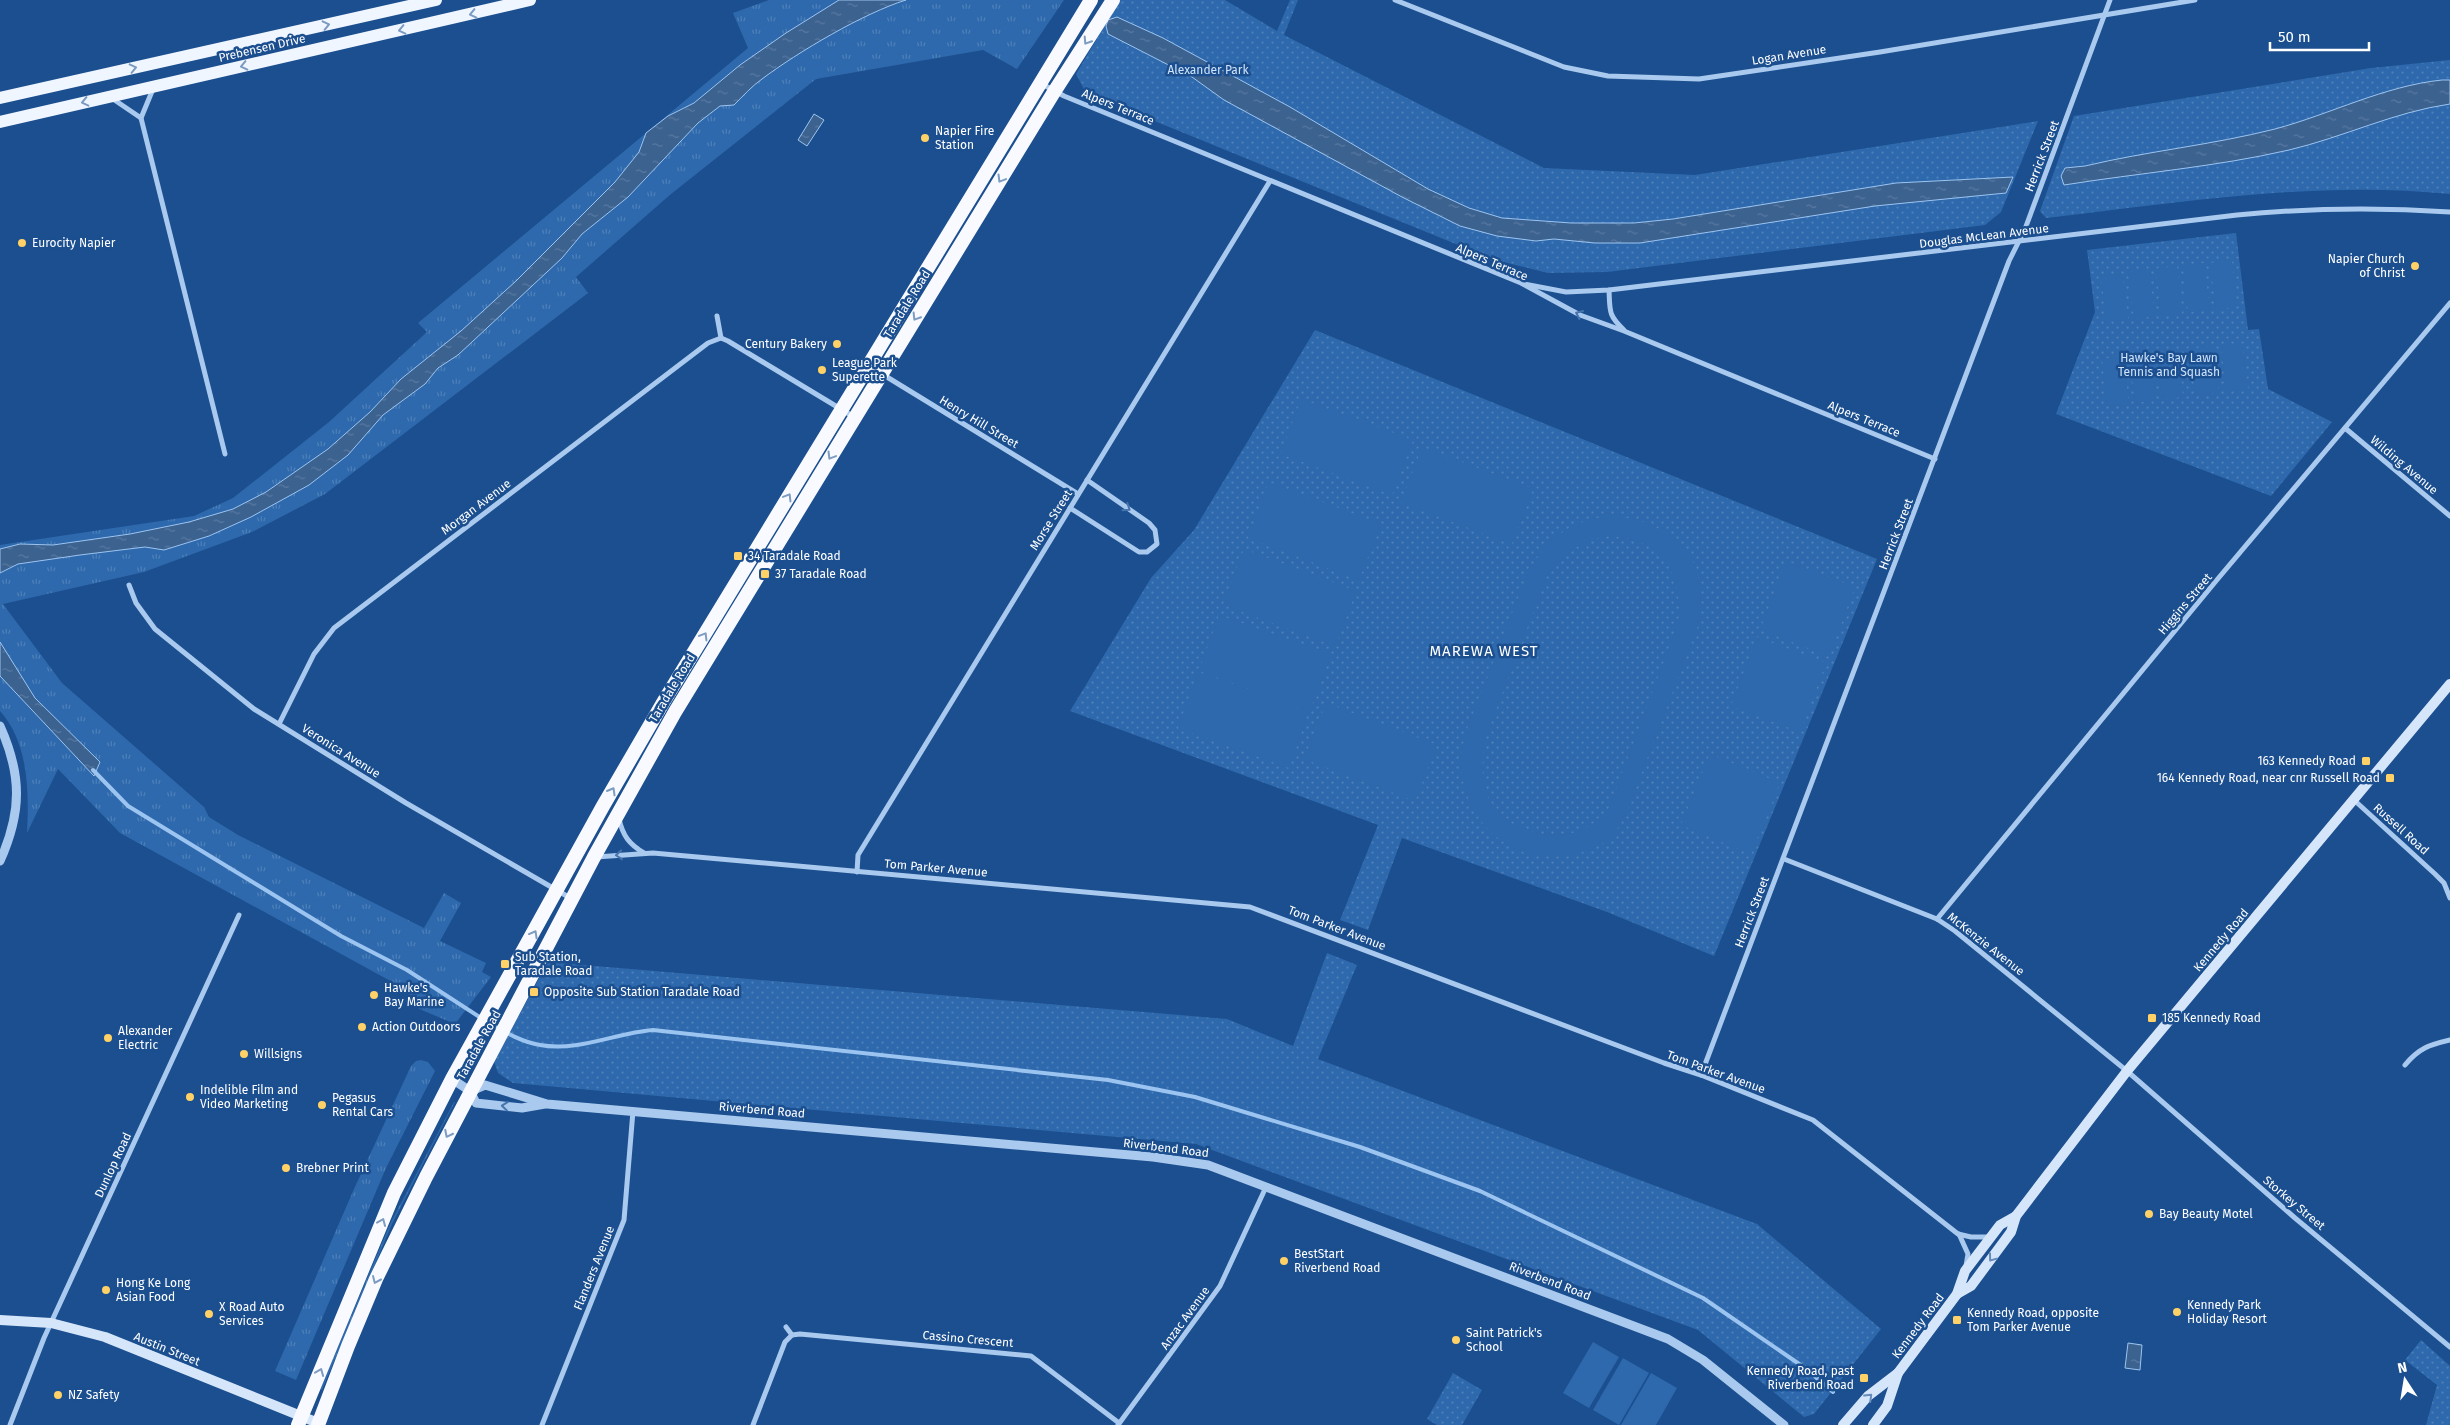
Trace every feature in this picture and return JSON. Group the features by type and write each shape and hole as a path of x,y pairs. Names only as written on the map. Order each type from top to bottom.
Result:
{"highway":[{"name":"Taradale Road","path":"300,1421 394,1193 452,1079 502,992 603,806 664,701 1091,0"},
{"name":"Taradale Road","path":"318,1424 344,1354 376,1279 470,1091 500,1038 594,857 675,712 854,417 1054,92 1113,0"}],"main road":[{"name":"Prebensen Drive","path":"0,98 436,0"},
{"name":"Prebensen Drive","path":"0,122 530,0"},
{"name":"Kennedy Road","path":"1957,1294 1971,1286 2011,1232 2016,1216 2127,1072 2450,684"},
{"name":"Kennedy Road","path":"1844,1425 1868,1396 1898,1373 1957,1294 1966,1271 2000,1225 2016,1216"},
{"name":"Austin Street","path":"0,1320 50,1323 105,1337 300,1421 318,1424"},
{"name":"Kennedy Road","path":"1873,1425 1887,1406 1898,1373"}],"street":[{"name":"Logan Avenue","path":"1395,0 1564,66 1584,72 1608,76 1684,79 1871,53 2195,0"},
{"name":"Herrick Street","path":"1701,1075 2009,261 2019,242 2052,158 2110,0"},
{"name":"Alpers Terrace","path":"1041,84 1054,92 1521,283 1580,315 1624,331 1935,459"},
{"path":"154,87 141,118 225,454"},
{"path":"110,97 141,118"},
{"name":"Morse Street","path":"857,872 858,855 1270,181"},
{"name":"Douglas McLean Avenue","path":"1521,283 1566,292 1609,290 2298,210 2369,208 2450,212"},
{"path":"1609,290 1609,310 1612,319 1624,331"},
{"name":"Higgins Street","path":"1937,919 2450,304"},
{"path":"717,316 721,338 854,417"},
{"name":"Morgan Avenue","path":"279,724 314,654 334,628 708,343 721,338"},
{"name":"Henry Hill Street","path":"869,366 1078,494"},
{"name":"Wilding Avenue","path":"2345,428 2450,516"},
{"path":"1070,508 1139,552 1147,552 1157,544 1155,530 1149,523 1087,480"},
{"name":"Veronica Avenue","path":"129,585 136,603 155,629 254,710 406,803 572,899"},
{"path":"0,726 14,763 18,800 11,837 0,861"},
{"name":"Russell Road","path":"2353,800 2444,883 2450,898"},
{"path":"618,815 626,839 632,846 644,853"},
{"name":"Tom Parker Avenue","path":"594,857 644,853 1250,907 1664,1063 1701,1075 1813,1120 1958,1234 1968,1254 1966,1271"},
{"name":"McKenzie Avenue","path":"1784,859 1937,919 1976,947 2127,1072"},
{"name":"Dunlop Road","path":"10,1425 50,1323 239,915"},
{"path":"2405,1065 2416,1052 2430,1045 2450,1040"},
{"name":"Storkey Street","path":"2127,1072 2288,1211 2450,1346"},
{"name":"Riverbend Road","path":"452,1079 470,1091 476,1103 522,1108 547,1104"},
{"name":"Riverbend Road","path":"470,1091 485,1085 547,1104 1178,1160 1208,1165 1668,1339 1703,1360 1784,1425"},
{"name":"Flanders Avenue","path":"542,1425 624,1220 633,1111"},
{"name":"Anzac Avenue","path":"1119,1424 1220,1286 1266,1186"},
{"name":"Tom Parker Avenue","path":"1958,1234 1982,1238 1991,1237"},
{"path":"753,1425 786,1342 792,1335 786,1327"},
{"name":"Cassino Crescent","path":"792,1335 1031,1356 1119,1424"}],"green space":[{"path":"769,0 1064,0 1017,69 983,50 816,79 671,194 576,277 588,293 325,494 252,532 144,572 3,604 62,683 204,807 209,817 238,835 424,928 444,893 461,903 440,941 486,963 482,972 491,977 455,1024 417,1008 405,989 120,833 58,769 27,833 27,785 22,753 10,724 0,711 0,545 194,516 233,498 329,422 427,332 418,323 748,48 733,13"},
{"name":"Alexander Park","path":"1120,0 1225,0 1277,31 1290,0 1298,0 1284,35 1544,168 1695,175 2038,121 2001,212 1985,225 1607,272 1548,273 1495,260 1086,93 1076,74"},
{"path":"2450,60 2450,194 2400,190 2298,191 2197,200 2046,218 2040,211 2074,116 2371,68"},
{"name":"Hawke's Bay Lawn Tennis and Squash","path":"2236,233 2248,330 2259,329 2268,389 2332,422 2271,496 2056,414 2095,312 2087,250"},
{"path":"2232,260 2237,307 2216,309 2210,263"},
{"path":"2204,263 2210,310 2188,312 2183,266"},
{"path":"2177,266 2182,313 2161,315 2156,269"},
{"path":"2149,270 2155,316 2134,319 2128,272"},
{"path":"2122,273 2128,319 2106,322 2101,275"},
{"path":"1315,330 1877,559 1714,956 1607,912 1402,838 1368,930 1340,920 1378,825 1070,711 1151,578 1194,530"},
{"path":"2242,343 2248,389 2226,392 2221,345"},
{"path":"2213,346 2219,393 2197,395 2192,349"},
{"path":"2178,350 2183,397 2162,399 2157,353"},
{"path":"2151,353 2156,400 2135,403 2129,356"},
{"path":"2123,356 2129,403 2107,406 2102,359"},
{"path":"1301,399 1413,440 1392,495 1281,454"},
{"path":"1422,447 1533,489 1512,544 1401,503"},
{"path":"1269,482 1381,524 1359,580 1248,538"},
{"path":"1609,516 1633,519 1646,523 1668,535 1687,551 1693,562 1700,585 1698,626 1626,814 1615,832 1604,842 1581,853 1564,856 1531,854 1514,848 1499,839 1481,820 1470,802 1463,782 1462,751 1471,718 1528,573 1543,550 1552,541 1571,527","holes":["1605,536 1640,542 1653,549 1664,559 1671,571 1676,586 1679,602 1679,621 1609,808 1600,818 1580,831 1557,835 1533,832 1505,820 1491,804 1484,785 1483,776 1486,736 1547,576 1565,555 1587,542"]},
{"path":"1244,549 1356,591 1335,646 1223,605"},
{"path":"1786,561 1855,587 1829,656 1760,630"},
{"path":"1219,615 1331,654 1310,711 1199,671"},
{"path":"1757,637 1826,663 1800,732 1731,706"},
{"path":"1198,672 1309,711 1289,768 1178,728"},
{"path":"1326,703 1437,745 1415,801 1304,759"},
{"path":"1710,754 1780,783 1751,854 1681,825"},
{"path":"1327,953 1357,965 1318,1059 1757,1224 1881,1329 1814,1414 1804,1417 1698,1330 1196,1144 513,1083 498,1073 494,1061 548,962 1227,1019 1293,1046"},
{"path":"416,1061 428,1062 435,1071 386,1168 296,1380 275,1371 354,1189 411,1066"},
{"path":"454,1102 392,1224 322,1390 320,1389 391,1222"},
{"path":"2421,1340 2450,1366 2450,1425 2426,1425 2437,1385 2405,1360"},
{"path":"1593,1342 1619,1357 1589,1408 1563,1393"},
{"path":"1623,1358 1649,1373 1619,1425 1593,1410"},
{"path":"1453,1373 1482,1390 1462,1425 1437,1425 1427,1419"},
{"path":"1651,1373 1677,1388 1656,1425 1621,1425"}],"water":[{"path":"839,0 906,0 871,14 812,46 758,82 734,105 720,106 698,123 628,197 582,234 562,258 458,355 438,368 425,384 383,415 348,455 309,485 251,517 209,536 164,550 145,547 80,555 18,564 0,573 0,549 20,544 53,545 130,534 189,522 233,509 266,492 328,449 370,412 401,379 461,331 516,281 615,182 639,152 646,133 668,116 694,103 740,65 786,33"},
{"path":"1117,17 1163,38 1290,107 1428,189 1469,208 1502,218 1571,223 1634,223 1673,219 1896,183 2013,177 2006,193 1875,206 1640,243 1595,243 1554,239 1536,241 1497,236 1460,226 1402,197 1224,100 1192,77 1108,34 1106,26 1108,20"},
{"path":"2450,80 2450,104 2409,113 2309,145 2261,156 2064,185 2061,176 2065,168 2085,166 2251,135 2296,123 2378,94 2420,83"},
{"path":"814,114 824,120 807,146 798,140"},
{"path":"0,642 35,698 100,762 94,776 0,676"},
{"path":"2128,1343 2142,1345 2140,1370 2125,1368"}],"waterway":[{"path":"93,770 128,806 341,936 407,970 481,1018"},
{"path":"487,1022 519,1039 540,1045 568,1046 653,1030 1108,1080 1195,1097 1360,1147 1480,1191 1703,1298 1805,1368 1833,1392"}],"place":[{"name":"Napier Fire Station","path":"925,138"},
{"name":"Eurocity Napier","path":"22,243"},
{"name":"Napier Church of Christ","path":"2415,266"},
{"name":"Century Bakery","path":"837,344"},
{"name":"League Park Superette","path":"822,370"},
{"name":"34 Taradale Road","path":"738,556"},
{"name":"37 Taradale Road","path":"765,574"},
{"name":"163 Kennedy Road","path":"2366,761"},
{"name":"164 Kennedy Road, near cnr Russell Road","path":"2390,778"},
{"name":"Sub Station, Taradale Road","path":"505,964"},
{"name":"Opposite Sub Station Taradale Road","path":"534,992"},
{"name":"Hawke's Bay Marine","path":"374,995"},
{"name":"185 Kennedy Road","path":"2152,1018"},
{"name":"Action Outdoors","path":"362,1027"},
{"name":"Alexander Electric","path":"108,1038"},
{"name":"Willsigns","path":"244,1054"},
{"name":"Indelible Film and Video Marketing","path":"190,1097"},
{"name":"Pegasus Rental Cars","path":"322,1105"},
{"name":"Brebner Print","path":"286,1168"},
{"name":"Bay Beauty Motel","path":"2149,1214"},
{"name":"BestStart Riverbend Road","path":"1284,1261"},
{"name":"Hong Ke Long Asian Food","path":"106,1290"},
{"name":"Kennedy Park Holiday Resort","path":"2177,1312"},
{"name":"X Road Auto Services","path":"209,1314"},
{"name":"Kennedy Road, opposite Tom Parker Avenue","path":"1957,1320"},
{"name":"Saint Patrick's School","path":"1456,1340"},
{"name":"Kennedy Road, past Riverbend Road","path":"1864,1378"},
{"name":"NZ Safety","path":"58,1395"}],"district":[{"name":"MAREWA WEST","path":"1484,651"}]}
